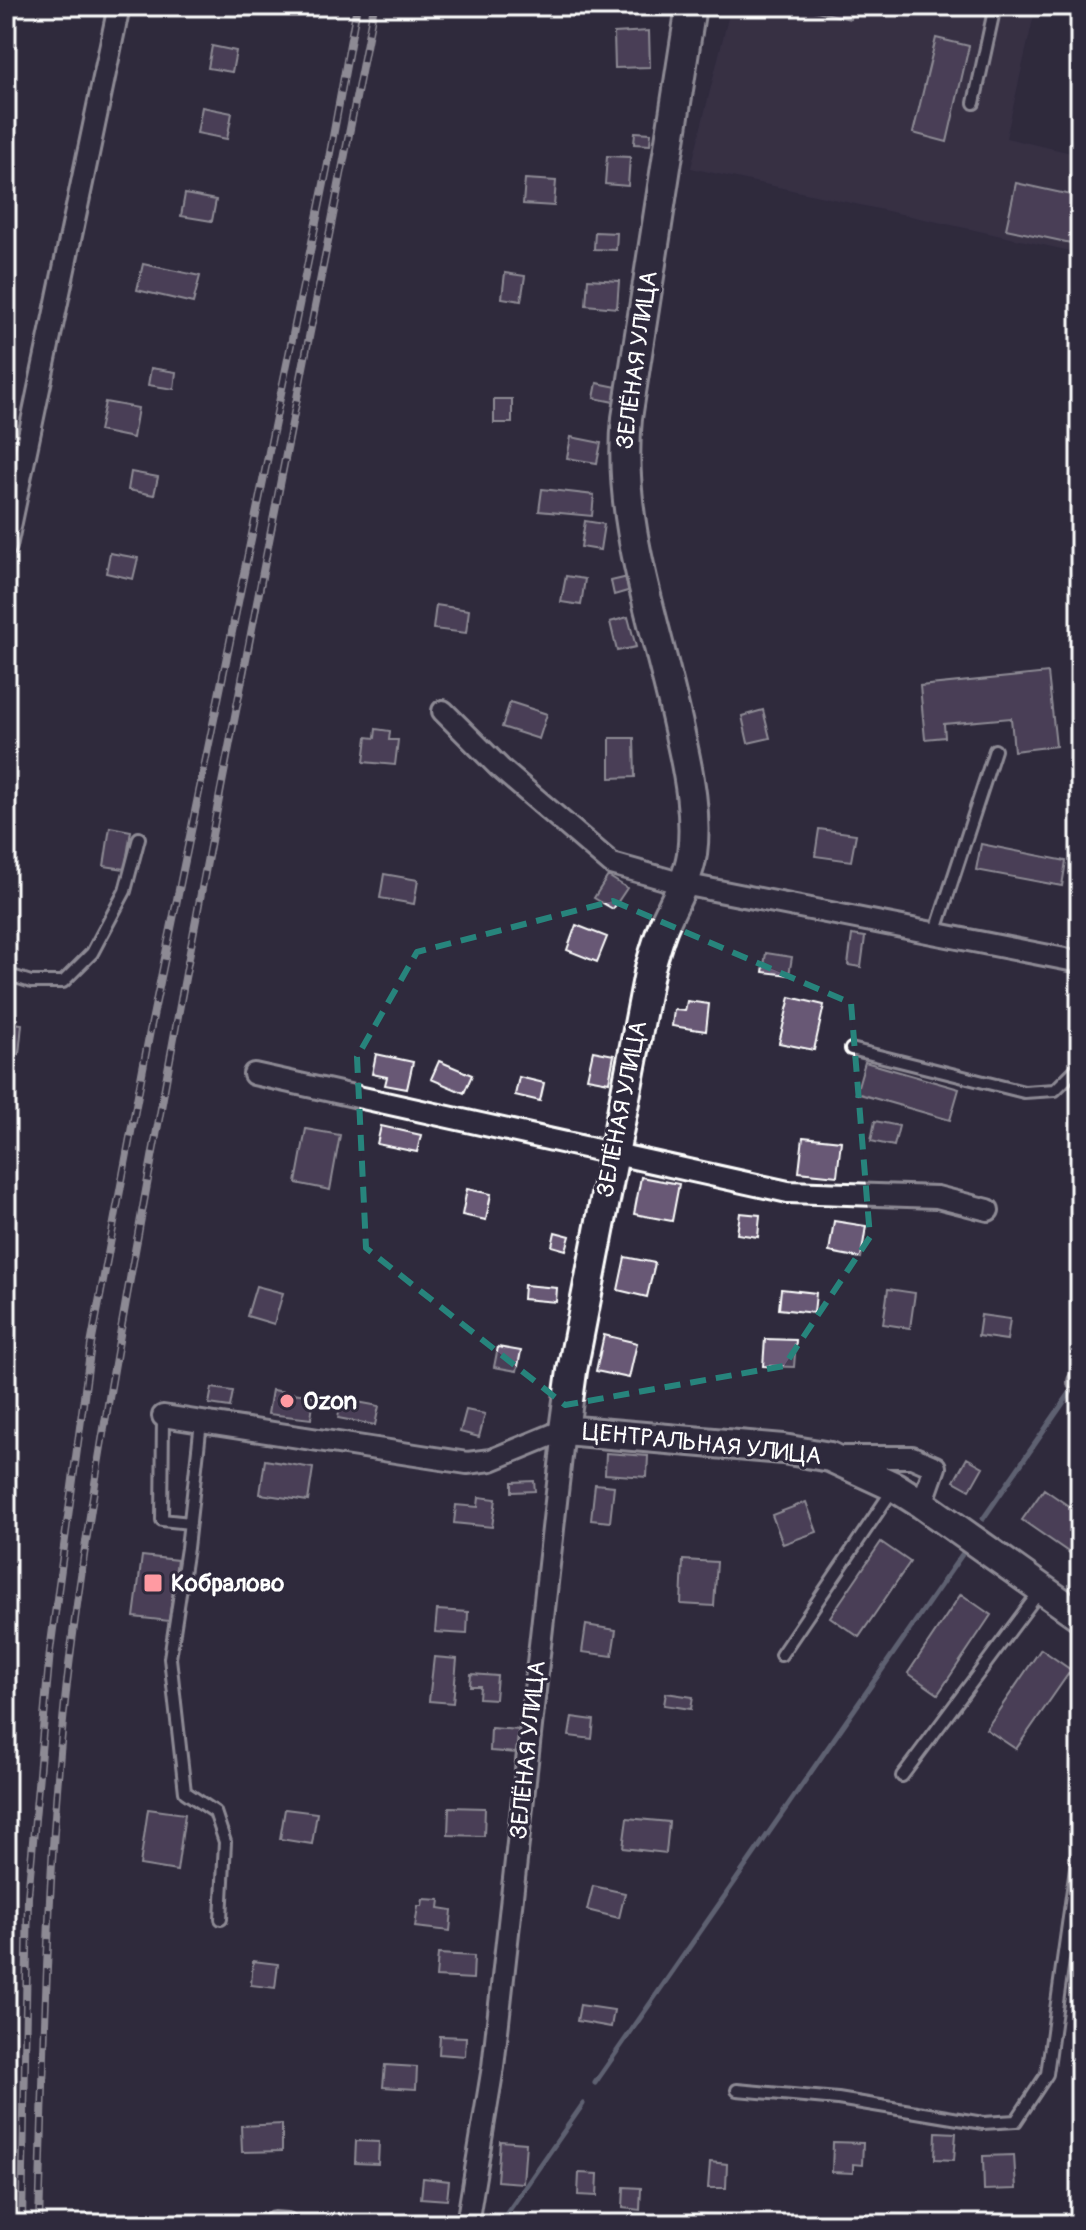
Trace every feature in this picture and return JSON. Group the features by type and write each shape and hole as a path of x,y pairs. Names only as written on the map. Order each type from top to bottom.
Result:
{"street":[{"path":"6,546 119,6"},
{"name":"ЗЕЛЁНАЯ УЛИЦА","path":"467,2224 493,2067 572,1371 650,968 692,854 687,769 629,523 623,457 691,6"},
{"path":"443,711 500,768 612,864 683,884 1080,962"},
{"path":"254,1074 788,1192 937,1197 988,1210"},
{"path":"163,1416 467,1463 491,1460 564,1430"},
{"name":"ЦЕНТРАЛЬНАЯ УЛИЦА","path":"564,1430 783,1449 830,1457 895,1487 922,1504 1080,1616"},
{"path":"830,1457 912,1457 935,1467 922,1504"},
{"path":"274,2223 287,2224"}],"lane":[{"path":"974,103 995,6"},
{"path":"935,934 995,750"},
{"path":"6,974 31,982 63,982 92,953 125,891 139,838"},
{"path":"851,1049 1024,1092 1055,1090 1080,1065"},
{"path":"163,1416 162,1520 190,1523"},
{"path":"201,1421 170,1658 185,1792 215,1812 225,1842 221,1919"},
{"path":"781,1655 895,1487"},
{"path":"902,1776 1042,1589"},
{"path":"737,2090 838,2099 983,2123 1016,2121 1047,2074 1080,1839"}],"highlighted area":[{"path":"613,901 851,1003 870,1237 784,1366 565,1405 366,1248 357,1057 417,952"}],"shaded area":[{"path":"731,6 1036,6 1006,138 1080,155 1080,253 691,168"}],"building":[{"path":"796,6 853,6 850,19"},
{"path":"649,31 650,67 615,68 614,33"},
{"path":"936,38 969,46 947,142 913,133"},
{"path":"212,46 236,51 232,72 208,68"},
{"path":"202,107 232,113 227,139 197,133"},
{"path":"635,132 651,133 650,145 634,144"},
{"path":"607,156 630,157 628,186 605,184"},
{"path":"525,179 556,181 554,206 523,204"},
{"path":"1016,183 1080,197 1080,245 1006,229"},
{"path":"185,194 216,200 212,221 181,216"},
{"path":"595,232 617,233 616,250 594,249"},
{"path":"143,264 200,276 193,303 137,290"},
{"path":"505,273 525,276 521,301 502,298"},
{"path":"588,279 619,281 617,308 586,305"},
{"path":"151,368 176,372 174,389 148,385"},
{"path":"597,383 617,387 614,402 594,398"},
{"path":"494,399 512,399 512,423 494,423"},
{"path":"105,402 138,408 133,438 99,431"},
{"path":"571,437 601,443 597,463 567,458"},
{"path":"131,472 158,477 154,495 128,490"},
{"path":"542,489 594,495 592,516 539,511"},
{"path":"585,521 604,524 600,550 581,547"},
{"path":"110,553 138,558 133,579 106,573"},
{"path":"566,576 585,579 581,605 561,602"},
{"path":"628,577 631,590 614,595 611,581"},
{"path":"436,605 469,610 466,633 433,629"},
{"path":"628,617 636,647 617,651 610,622"},
{"path":"1048,673 1056,746 1014,751 1011,718 944,724 945,737 925,739 920,686"},
{"path":"510,702 547,714 539,739 502,727"},
{"path":"763,710 770,738 748,743 742,716"},
{"path":"376,729 390,731 389,740 398,740 395,765 364,762 367,737 375,738"},
{"path":"610,738 634,738 635,777 610,778"},
{"path":"110,827 131,831 125,869 104,866"},
{"path":"819,829 856,834 851,861 815,856"},
{"path":"981,844 1066,861 1062,886 976,870"},
{"path":"384,874 418,880 414,904 380,898"},
{"path":"608,876 627,888 613,909 594,898"},
{"path":"576,925 607,937 597,962 567,950"},
{"path":"852,935 865,937 861,967 848,965"},
{"path":"766,953 792,957 789,975 763,972"},
{"path":"790,997 824,1005 814,1050 779,1043"},
{"path":"687,1001 709,1004 706,1031 672,1026 674,1010 685,1011"},
{"path":"6,1022 22,1024 19,1054 6,1052"},
{"path":"593,1051 614,1055 609,1082 587,1078"},
{"path":"376,1054 413,1062 407,1089 385,1085 387,1077 372,1074"},
{"path":"439,1061 472,1075 464,1093 431,1079"},
{"path":"865,1062 959,1089 950,1120 856,1093"},
{"path":"519,1077 544,1083 540,1101 515,1095"},
{"path":"875,1121 899,1126 894,1146 871,1141"},
{"path":"381,1126 421,1135 417,1152 377,1144"},
{"path":"306,1129 340,1135 330,1190 296,1183"},
{"path":"803,1137 841,1141 837,1176 799,1172"},
{"path":"641,1177 679,1184 672,1221 634,1214"},
{"path":"467,1189 491,1194 486,1220 462,1215"},
{"path":"740,1213 760,1215 758,1237 737,1234"},
{"path":"834,1221 866,1226 861,1258 829,1252"},
{"path":"555,1232 570,1236 566,1250 552,1246"},
{"path":"625,1257 655,1263 647,1297 618,1290"},
{"path":"524,1285 557,1288 556,1302 523,1299"},
{"path":"256,1286 283,1293 274,1324 247,1316"},
{"path":"781,1289 816,1293 814,1313 779,1309"},
{"path":"888,1289 915,1293 910,1328 883,1324"},
{"path":"981,1315 1010,1319 1007,1340 978,1336"},
{"path":"604,1335 637,1343 629,1378 596,1371"},
{"path":"765,1339 796,1340 794,1367 763,1366"},
{"path":"498,1347 521,1351 517,1371 494,1367"},
{"path":"212,1388 233,1391 230,1407 209,1404"},
{"path":"272,1390 314,1396 311,1419 268,1414"},
{"path":"341,1399 379,1406 375,1425 338,1418"},
{"path":"466,1410 485,1414 479,1437 460,1432"},
{"path":"606,1453 648,1456 647,1477 605,1474"},
{"path":"967,1458 983,1467 970,1490 954,1481"},
{"path":"265,1460 313,1468 308,1501 260,1494"},
{"path":"534,1481 535,1491 512,1492 512,1482"},
{"path":"595,1484 614,1486 610,1522 591,1520"},
{"path":"1044,1489 1080,1514 1080,1560 1022,1520"},
{"path":"479,1497 496,1499 492,1527 454,1523 456,1505 478,1507"},
{"path":"806,1502 817,1532 783,1544 772,1515"},
{"path":"881,1542 910,1562 859,1637 830,1617"},
{"path":"142,1556 177,1560 169,1621 134,1617"},
{"path":"683,1560 717,1562 714,1606 681,1604"},
{"path":"961,1594 991,1615 938,1694 908,1673"},
{"path":"437,1610 468,1612 467,1634 435,1632"},
{"path":"586,1625 616,1630 612,1656 582,1652"},
{"path":"1041,1649 1071,1670 1016,1749 986,1729"},
{"path":"434,1657 457,1659 453,1703 429,1701"},
{"path":"471,1674 497,1676 495,1699 479,1698 480,1686 470,1686"},
{"path":"666,1693 693,1697 691,1709 664,1705"},
{"path":"572,1717 594,1720 592,1739 569,1736"},
{"path":"491,1728 520,1730 518,1753 490,1751"},
{"path":"449,1807 485,1808 484,1836 448,1835"},
{"path":"148,1809 185,1814 177,1871 140,1865"},
{"path":"285,1809 317,1813 312,1844 280,1839"},
{"path":"627,1818 669,1822 666,1853 623,1848"},
{"path":"593,1886 625,1893 619,1918 587,1910"},
{"path":"423,1899 440,1900 439,1908 452,1910 450,1931 415,1927 418,1906 422,1906"},
{"path":"438,1954 474,1956 473,1979 436,1977"},
{"path":"253,1961 278,1964 275,1988 251,1985"},
{"path":"580,2005 614,2010 611,2027 577,2021"},
{"path":"440,2036 466,2037 465,2056 439,2054"},
{"path":"385,2065 417,2067 416,2089 383,2087"},
{"path":"282,2124 282,2151 242,2152 241,2126"},
{"path":"936,2132 956,2133 954,2160 935,2159"},
{"path":"356,2141 379,2142 378,2164 355,2163"},
{"path":"500,2141 526,2143 523,2183 497,2181"},
{"path":"833,2142 863,2143 862,2165 853,2164 853,2173 832,2172"},
{"path":"1014,2155 1016,2189 984,2190 983,2156"},
{"path":"710,2162 727,2164 726,2188 708,2188"},
{"path":"579,2173 598,2174 597,2196 578,2195"},
{"path":"423,2178 449,2181 447,2200 421,2198"},
{"path":"624,2187 641,2188 640,2210 623,2208"},
{"path":"1078,2191 1080,2224 1066,2224 1067,2213 1075,2214"}],"waterway":[{"path":"983,1519 1070,1393"},
{"path":"595,2083 963,1553"},
{"path":"503,2219 583,2104"}],"railway":[{"path":"22,2224 28,1897 50,1651 91,1345 150,1031 327,169 357,6"},
{"path":"39,2224 48,1936 57,1792 71,1649 92,1504 193,937 374,6"}],"place":[{"name":"Ozon","path":"287,1401"},
{"name":"Кобралово","path":"153,1583"}]}
